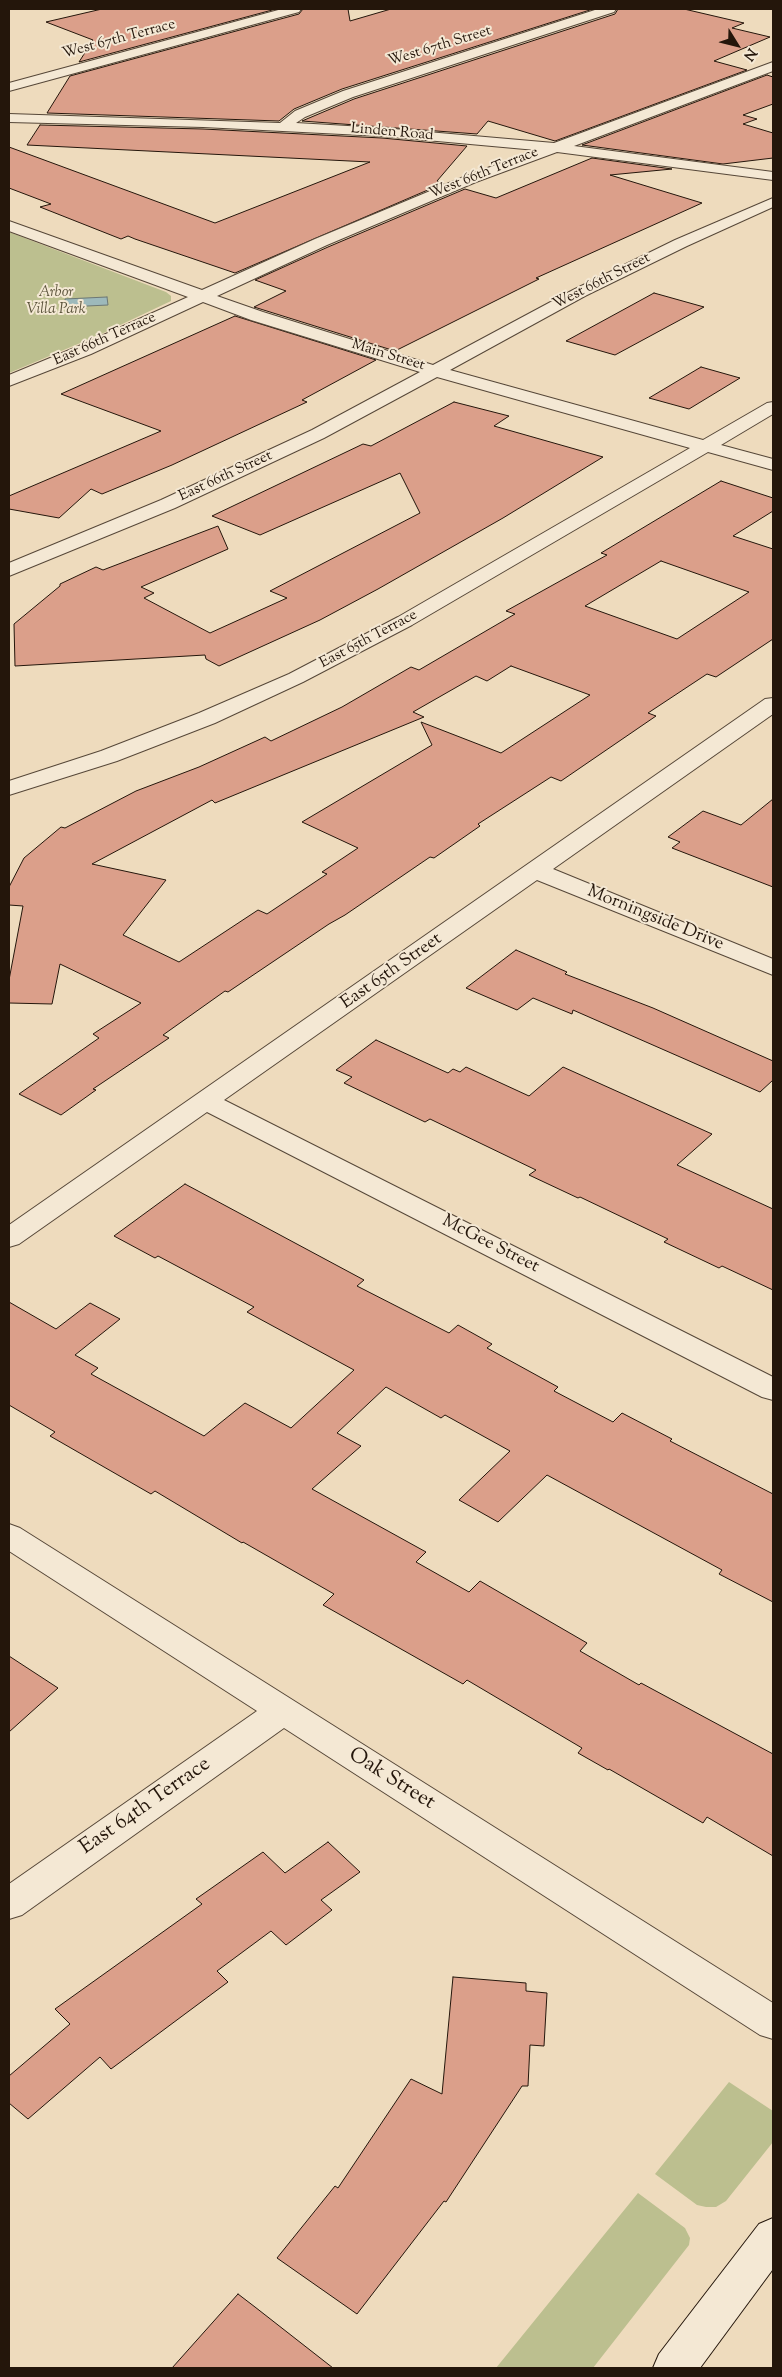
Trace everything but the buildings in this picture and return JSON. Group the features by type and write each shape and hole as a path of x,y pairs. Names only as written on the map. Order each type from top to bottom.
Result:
{"street":[{"name":"West 67th Terrace","path":"9,87 295,9"},
{"name":"West 67th Street","path":"284,126 300,114 348,94 610,9"},
{"name":"West 66th Terrace","path":"201,297 405,206 552,147 773,66"},
{"name":"Linden Road","path":"9,118 284,126 382,132 552,147 773,176"},
{"name":"West 66th Street","path":"436,371 612,276 773,202"},
{"name":"Main Street","path":"9,226 201,297 436,371 773,464"},
{"name":"East 66th Terrace","path":"9,381 85,350 201,297"},
{"name":"East 66th Street","path":"9,570 168,504 309,438 436,371"},
{"name":"East 65th Terrace","path":"9,788 109,756 207,718 296,678 405,621 773,407"},
{"name":"East 65th Street","path":"9,1238 537,871 773,704"},
{"name":"Morningside Drive","path":"537,871 773,968"},
{"name":"McGee Street","path":"206,1101 773,1390"},
{"name":"Oak Street","path":"9,1536 773,2023"},
{"name":"East 64th Terrace","path":"9,1904 283,1711"},
{"path":"674,2368 773,2237"}],"green space":[{"name":"Arbor Villa Park","path":"9,232 166,292 171,296 171,301 97,336 9,373"},
{"path":"729,2082 773,2111 773,2142 726,2201 716,2207 706,2207 697,2205 655,2174"},
{"path":"638,2193 685,2228 690,2238 689,2245 593,2368 496,2368"}],"water":[{"path":"107,297 108,305 66,307 65,299"}]}
